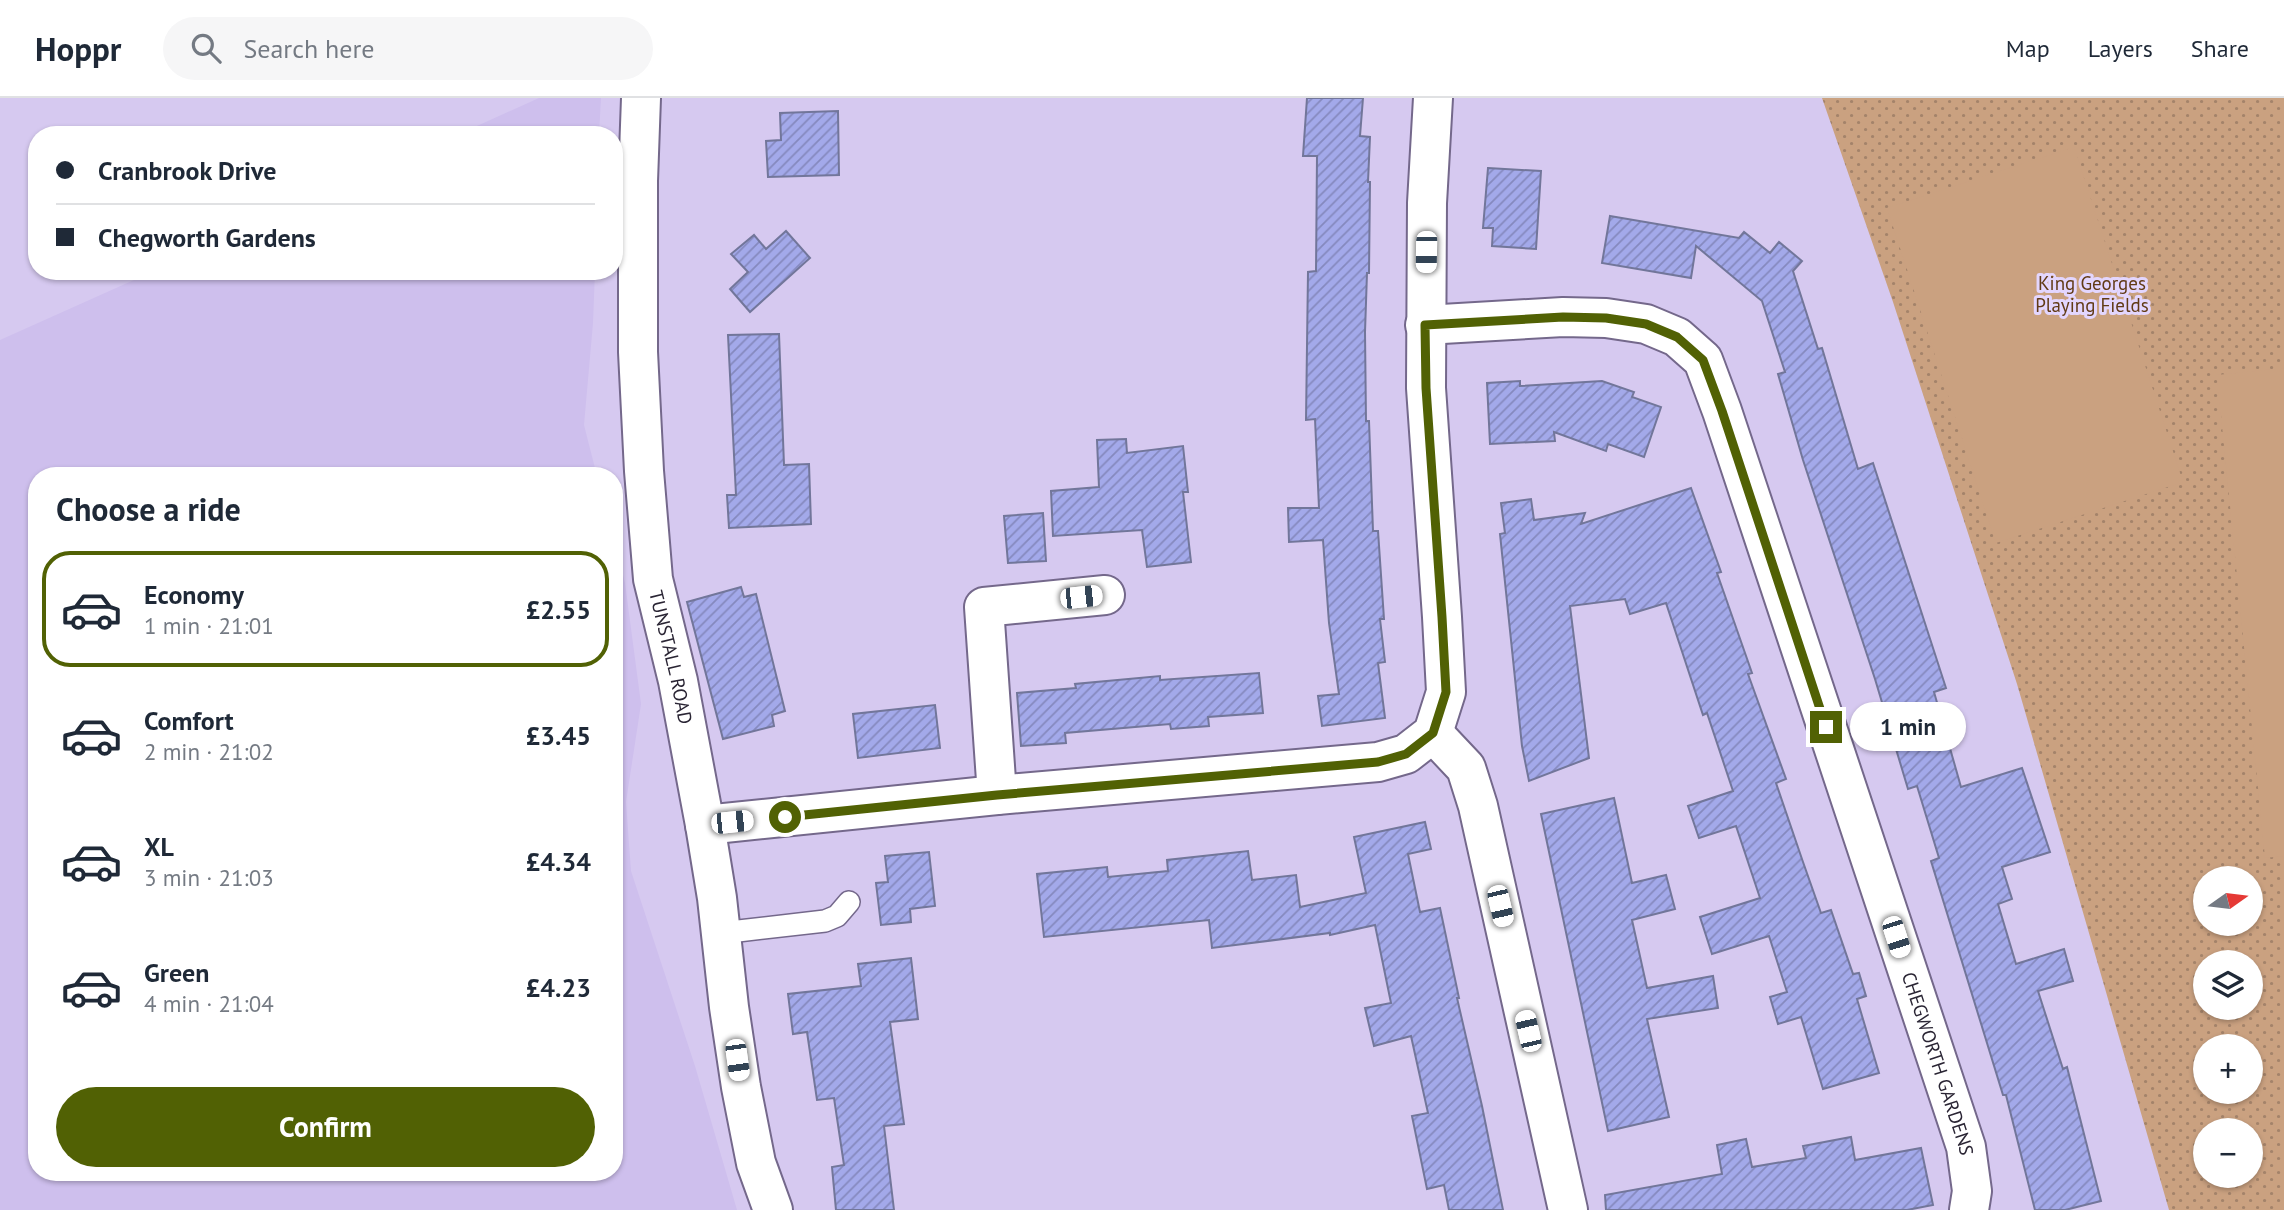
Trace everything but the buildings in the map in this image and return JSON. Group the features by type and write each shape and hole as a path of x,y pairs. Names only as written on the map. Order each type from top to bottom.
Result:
{"street":[{"name":"TUNSTALL ROAD","path":"641,98 638,352 653,579 678,681 705,825 741,1087 756,1163 773,1210"},
{"path":"705,825 997,795 1378,762 1406,754 1433,733 1446,692 1426,388 1427,203 1433,98"},
{"name":"CHEGWORTH GARDENS","path":"1425,325 1563,317 1606,318 1646,324 1677,337 1703,360 1966,1147 1972,1191 1969,1210"},
{"path":"997,795 984,607 1105,595"},
{"path":"1433,733 1466,768 1478,806 1568,1210"}],"lane":[{"path":"721,933 825,921 836,916 849,902"}],"shaded area":[{"path":"539,98 601,98 599,126 477,126"},
{"path":"134,280 595,280 584,425 595,467 28,467 28,1181 623,1181 623,575 641,704 626,802 631,871 695,1066 737,1210 0,1210 0,340"}],"green space":[{"name":"King Georges Playing Fields","path":"1822,98 2284,98 2284,1210 2169,1210 2017,684 1893,302"},
{"path":"2074,147 2183,482 1996,543 1887,208"},
{"path":"2284,368 2284,856 2265,858 2217,375"}],"route":[{"path":"785,817 997,795 1378,762 1406,754 1433,733 1446,692 1426,388 1425,325 1563,317 1606,318 1646,324 1677,337 1703,360 1826,727"}]}
